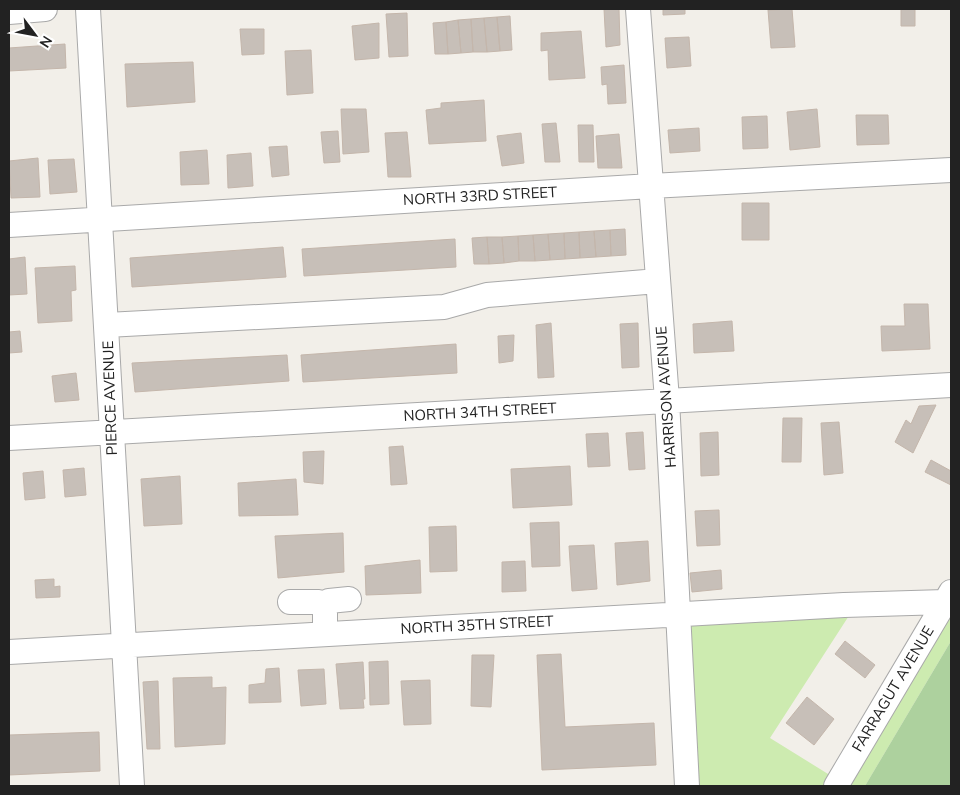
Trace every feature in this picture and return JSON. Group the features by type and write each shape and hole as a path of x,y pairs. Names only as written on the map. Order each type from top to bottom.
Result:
{"street":[{"path":"9,12 45,9"},
{"name":"PIERCE AVENUE","path":"88,9 106,325 110,432 132,786"},
{"name":"HARRISON AVENUE","path":"638,9 667,400 687,786"},
{"name":"NORTH 33RD STREET","path":"9,225 651,186 951,170"},
{"path":"106,325 444,307 487,295 658,281"},
{"name":"NORTH 34TH STREET","path":"9,438 951,385"},
{"name":"NORTH 35TH STREET","path":"9,652 123,644 844,605 948,597"},
{"name":"FARRAGUT AVENUE","path":"836,786 948,597"},
{"path":"325,633 324,606 329,601 349,599"},
{"path":"290,602 319,602 324,606"}],"green space":[{"path":"951,581 951,641 865,786 675,786 669,622 852,611 770,738 841,782"},
{"path":"951,641 951,786 865,786"}],"building":[{"path":"604,9 619,9 620,45 606,47"},
{"path":"663,9 685,9 685,14 663,15"},
{"path":"792,9 795,47 771,48 768,10"},
{"path":"901,9 915,9 915,26 901,26"},
{"path":"407,13 408,56 389,57 386,14"},
{"path":"510,16 512,50 500,51 497,17"},
{"path":"497,17 500,51 487,52 484,18"},
{"path":"484,18 487,52 473,52 471,19"},
{"path":"471,19 473,52 461,53 458,20"},
{"path":"458,20 461,53 448,54 446,22"},
{"path":"446,22 448,54 435,54 433,23"},
{"path":"379,23 379,58 355,60 352,26"},
{"path":"240,29 264,29 264,54 242,55"},
{"path":"581,31 585,78 549,80 548,50 541,51 541,33"},
{"path":"689,37 691,66 667,68 665,38"},
{"path":"65,44 66,68 9,71 9,48"},
{"path":"311,50 313,93 287,95 285,51"},
{"path":"193,62 195,102 127,107 125,64"},
{"path":"624,65 626,103 608,104 607,84 602,85 601,67"},
{"path":"484,100 486,141 429,144 426,110 441,108 441,103"},
{"path":"341,109 366,109 369,152 343,154"},
{"path":"817,109 820,147 790,150 787,112"},
{"path":"856,115 888,115 889,144 857,145"},
{"path":"767,116 768,148 743,149 742,117"},
{"path":"556,123 560,162 545,162 542,124"},
{"path":"578,125 593,125 594,162 579,162"},
{"path":"699,128 700,151 670,153 668,130"},
{"path":"338,131 340,162 324,163 321,132"},
{"path":"407,132 411,177 388,177 385,133"},
{"path":"521,133 524,163 502,166 497,136"},
{"path":"619,134 622,168 598,168 596,136"},
{"path":"287,146 289,175 272,177 269,147"},
{"path":"207,150 209,184 181,185 180,152"},
{"path":"251,153 253,186 228,188 227,155"},
{"path":"38,158 40,197 11,198 9,161"},
{"path":"74,159 77,192 50,194 48,160"},
{"path":"742,203 769,203 769,240 742,240"},
{"path":"625,229 626,255 611,256 610,230"},
{"path":"610,230 611,256 596,257 594,231"},
{"path":"594,231 596,257 580,258 579,232"},
{"path":"579,232 580,258 565,259 564,233"},
{"path":"564,233 565,259 550,260 548,234"},
{"path":"548,234 550,260 535,261 533,235"},
{"path":"533,235 535,261 519,261 518,236"},
{"path":"518,236 519,261 504,263 502,237"},
{"path":"487,237 502,237 504,263 489,264"},
{"path":"487,237 489,264 474,264 472,238"},
{"path":"455,239 456,267 304,276 302,249"},
{"path":"283,247 286,277 132,287 130,258"},
{"path":"25,257 27,294 9,295 9,259"},
{"path":"75,266 76,290 71,291 72,321 38,323 35,268"},
{"path":"904,304 928,304 930,349 882,351 881,326 905,326"},
{"path":"732,321 734,351 694,353 693,324"},
{"path":"551,323 554,377 538,378 536,325"},
{"path":"638,323 639,367 622,368 620,324"},
{"path":"20,331 22,352 9,353 9,332"},
{"path":"514,335 513,361 499,363 498,336"},
{"path":"456,344 457,373 303,382 301,355"},
{"path":"287,355 289,381 135,392 132,363"},
{"path":"76,373 79,400 55,402 52,376"},
{"path":"936,405 913,453 895,442 906,420 911,424 919,406"},
{"path":"783,418 802,418 801,462 782,462"},
{"path":"839,422 843,473 824,475 821,423"},
{"path":"643,432 645,469 629,470 626,433"},
{"path":"718,432 719,475 701,476 700,433"},
{"path":"608,433 610,466 588,467 586,434"},
{"path":"403,446 407,484 391,485 389,447"},
{"path":"324,451 323,484 304,482 303,452"},
{"path":"931,460 951,471 951,485 925,472"},
{"path":"570,466 572,505 513,508 511,469"},
{"path":"84,468 86,495 65,497 63,470"},
{"path":"43,471 45,498 25,500 23,473"},
{"path":"180,476 182,524 144,526 141,479"},
{"path":"296,479 298,515 239,516 238,483"},
{"path":"719,510 720,545 697,546 695,511"},
{"path":"559,522 560,566 532,567 530,523"},
{"path":"456,526 457,571 430,572 429,527"},
{"path":"343,533 344,572 278,578 275,536"},
{"path":"648,541 650,581 617,585 615,543"},
{"path":"594,545 597,589 572,591 569,546"},
{"path":"420,560 421,593 366,595 365,566"},
{"path":"525,561 526,591 502,592 502,562"},
{"path":"721,570 722,589 692,592 690,573"},
{"path":"54,579 54,587 60,586 60,597 36,598 35,580"},
{"path":"845,641 875,665 865,678 835,654"},
{"path":"561,654 565,727 654,723 656,765 542,770 537,655"},
{"path":"472,655 494,655 491,707 471,706"},
{"path":"388,661 389,704 370,705 369,662"},
{"path":"363,662 364,708 340,709 336,664"},
{"path":"279,668 281,702 249,703 249,685 265,683 266,669"},
{"path":"324,669 326,704 301,706 298,670"},
{"path":"212,677 212,688 226,687 225,744 175,747 173,678"},
{"path":"430,680 431,724 404,725 401,681"},
{"path":"158,681 160,749 147,749 143,682"},
{"path":"807,697 834,719 814,745 786,723"},
{"path":"99,732 100,771 9,775 9,735"}]}
